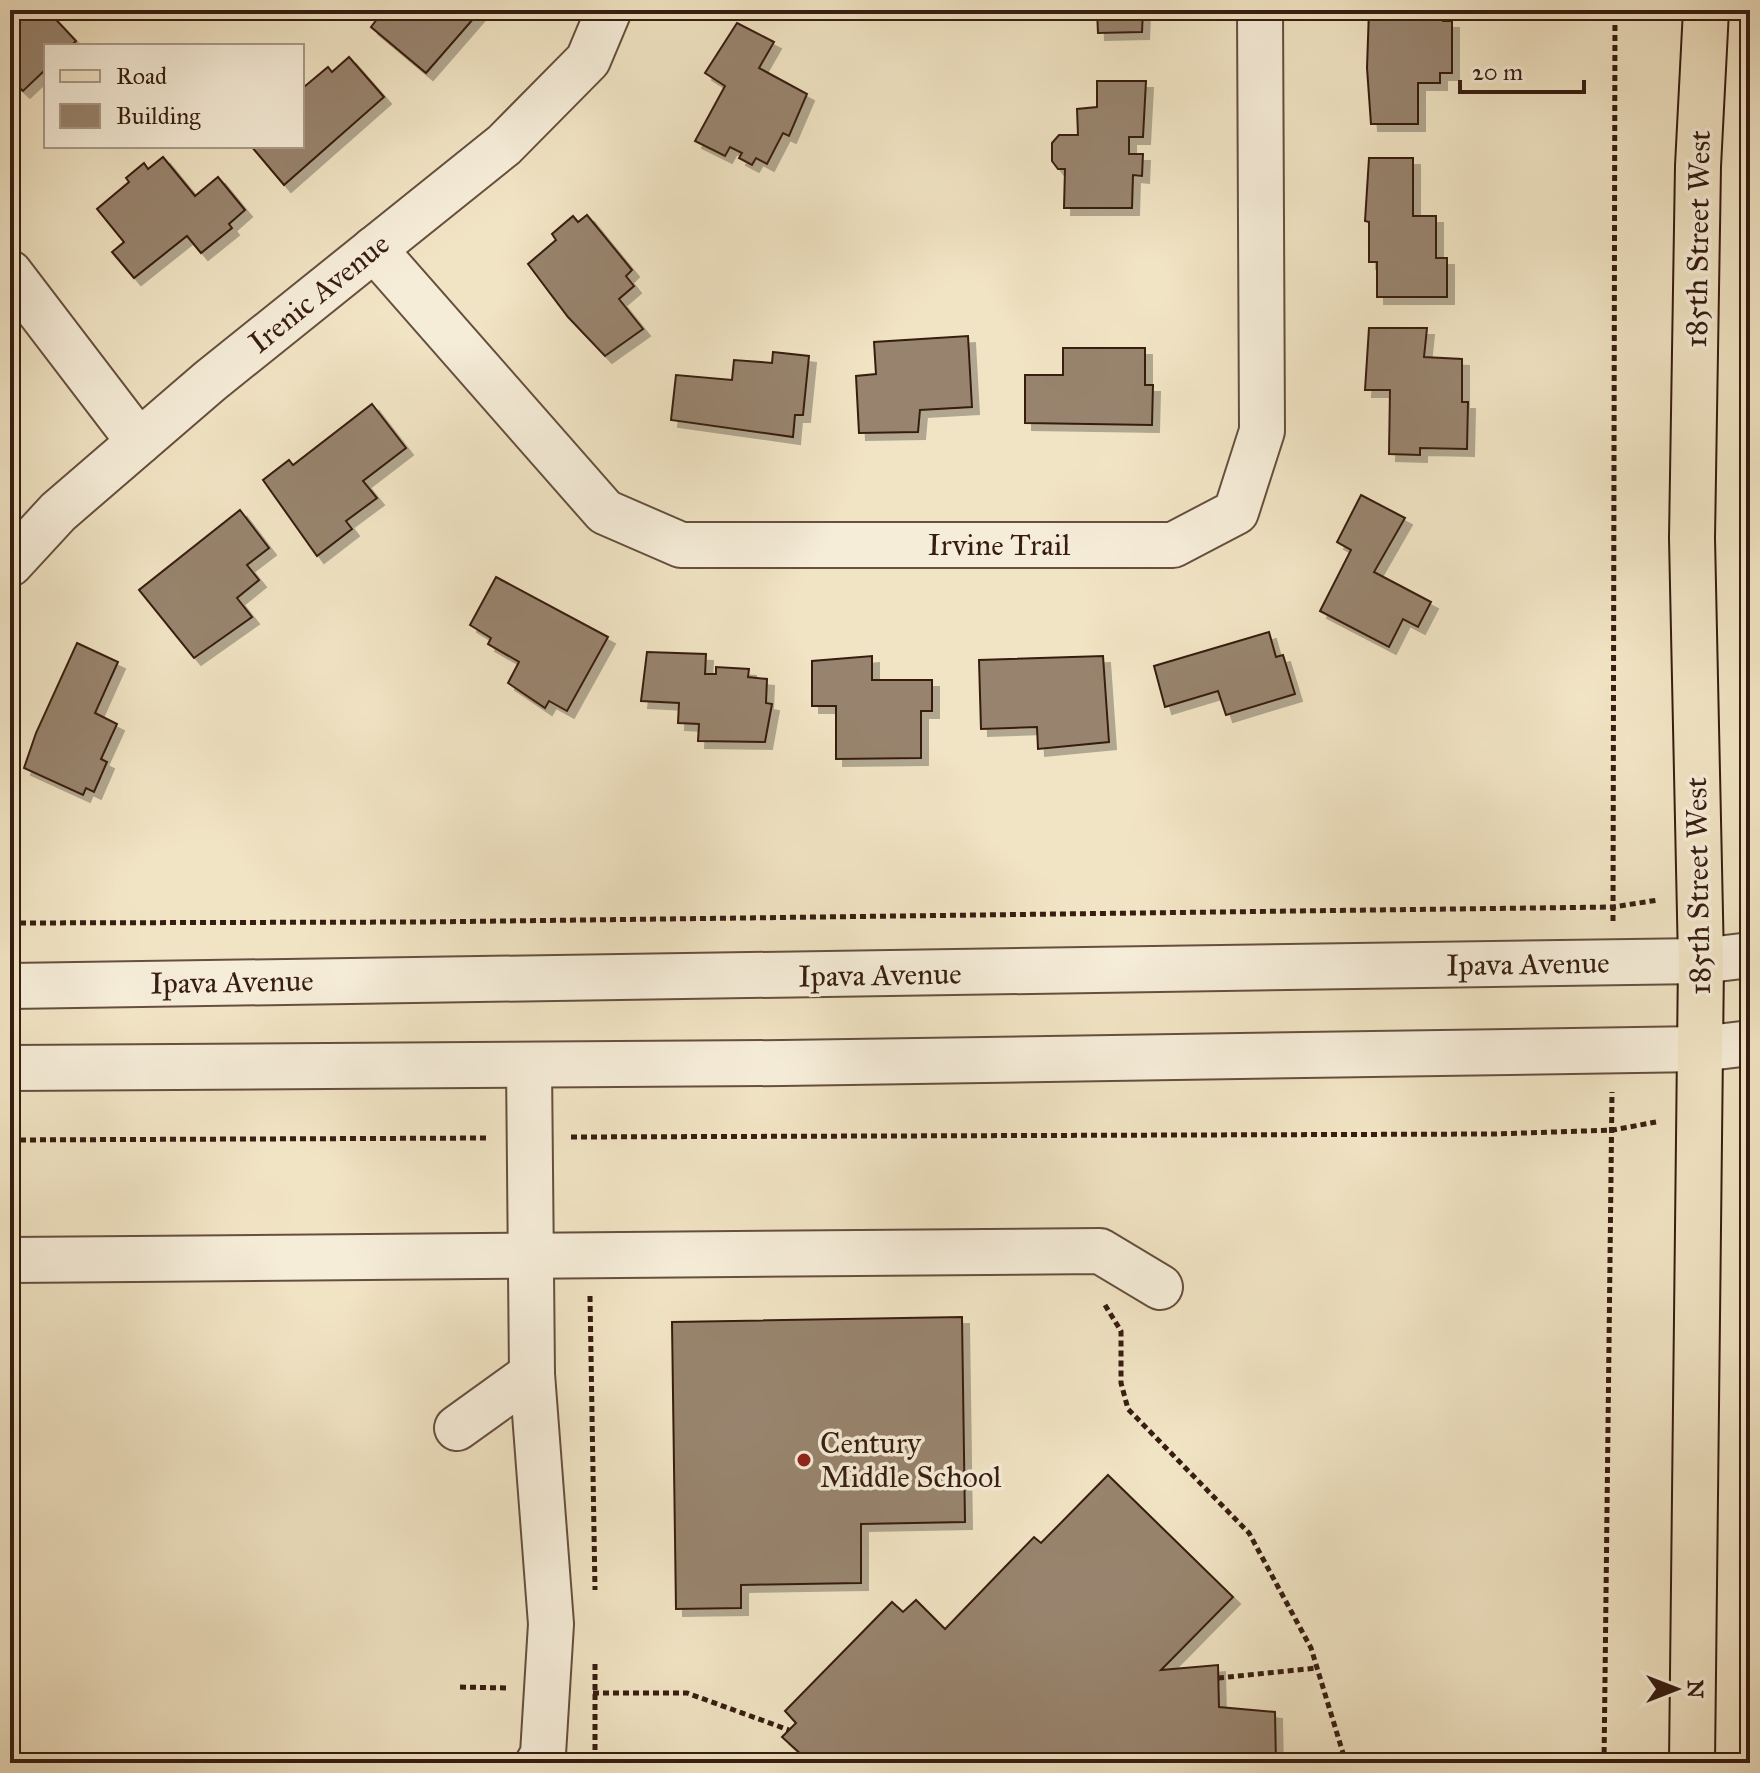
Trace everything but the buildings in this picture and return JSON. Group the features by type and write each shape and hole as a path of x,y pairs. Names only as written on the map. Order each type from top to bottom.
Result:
{"main road":[{"name":"185th Street West","path":"1692,1763 1701,961 1692,538 1698,166 1706,10"}],"street":[{"name":"Irenic Avenue","path":"10,564 58,512 139,442 504,145 588,60 609,10"},
{"name":"Irvine Trail","path":"374,249 605,512 681,545 1173,545 1236,512 1262,431 1260,10"},
{"path":"10,273 139,442"},
{"name":"Ipava Avenue","path":"10,986 1701,961 1750,955"},
{"path":"10,1068 529,1065 1700,1049 1750,1043"},
{"path":"529,1065 532,1374 551,1624 543,1754 538,1763"},
{"path":"10,1260 1100,1251 1160,1287"},
{"path":"457,1428 532,1374"}],"path":[{"path":"1613,935 1615,10"},
{"path":"10,923 486,922 1613,907 1700,893"},
{"path":"1604,1763 1607,1304 1613,1130 1611,1050"},
{"path":"10,1140 1243,1136 1613,1130 1699,1113"},
{"path":"590,1291 595,1602"},
{"path":"1101,1299 1121,1331 1121,1383 1128,1409 1249,1533 1311,1648 1346,1763"},
{"path":"595,1663 595,1763"},
{"path":"1218,1678 1317,1668"},
{"path":"460,1687 595,1693 687,1693 789,1730"}],"place":[{"name":"Century Middle School","path":"804,1460"}]}
